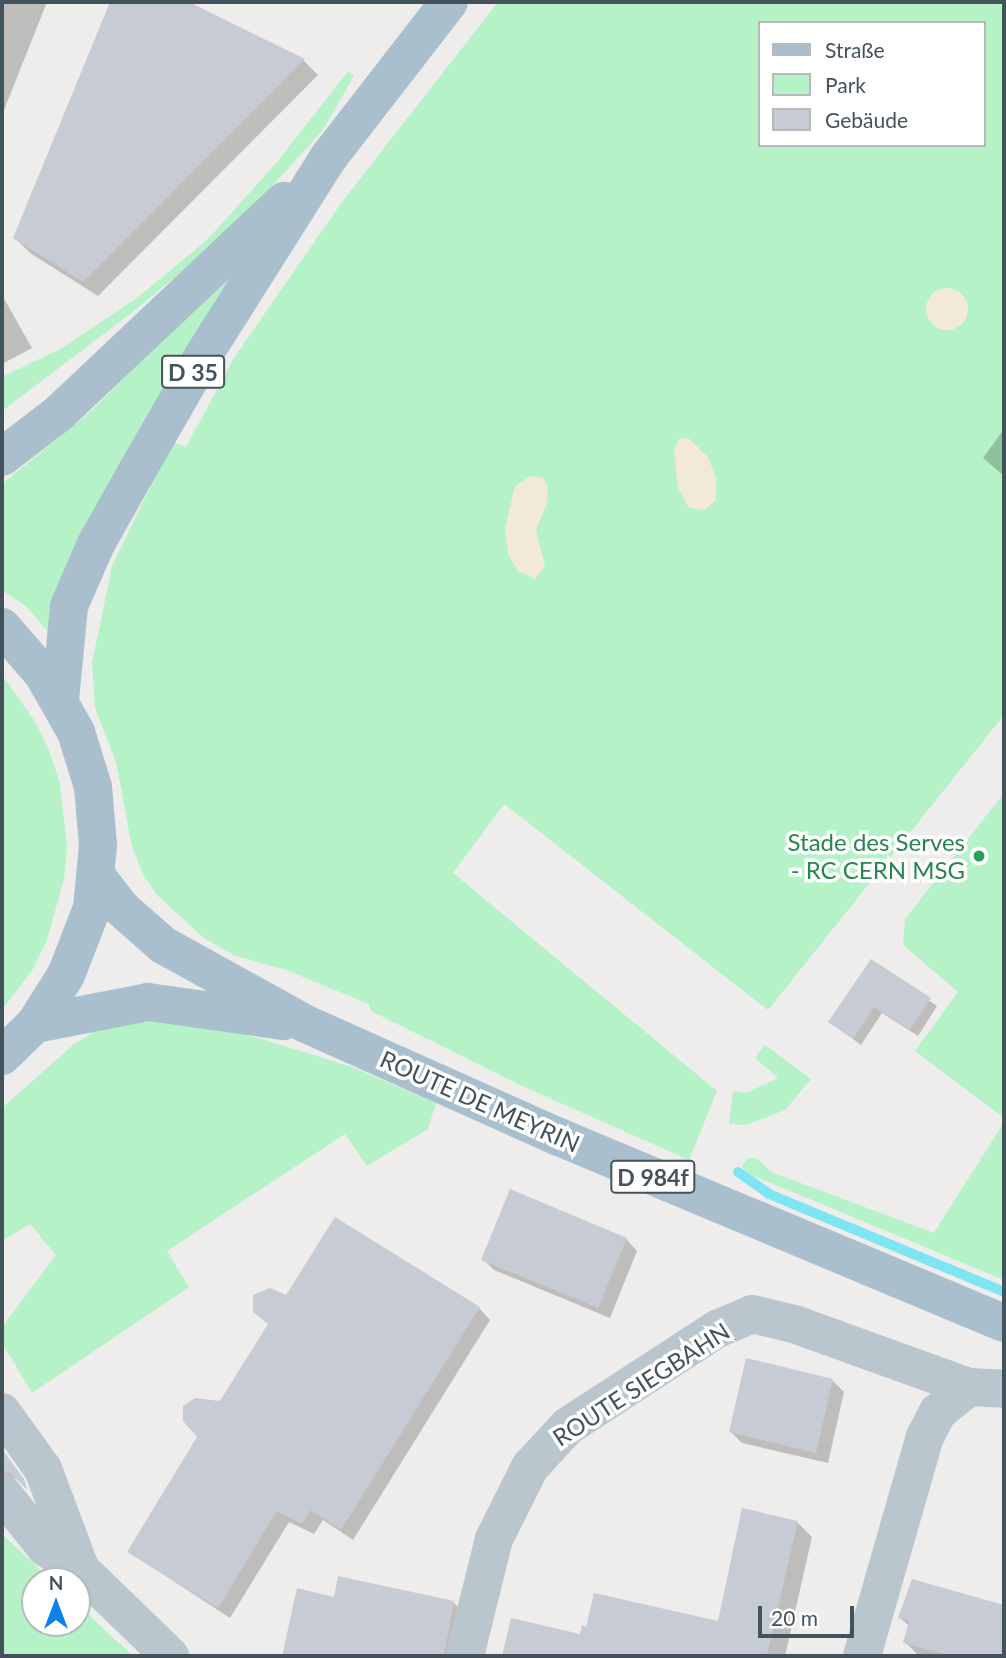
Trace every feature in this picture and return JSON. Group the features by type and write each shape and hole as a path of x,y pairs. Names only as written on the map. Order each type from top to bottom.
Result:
{"main road":[{"name":"D 35","path":"60,700 69,606 96,544 202,356 328,158 449,2"},
{"name":"D 35","path":"2,457 108,368 328,158"},
{"path":"2,627 60,700 93,787 97,877 77,950 35,1024 2,1056"},
{"name":"ROUTE DE MEYRIN","path":"97,877 121,908 163,945 306,1024 572,1143 1004,1323"},
{"name":"ROUTE DE MEYRIN","path":"35,1024 148,1002 306,1024"}],"street":[{"name":"ROUTE SIEGBAHN","path":"465,1656 499,1527 530,1467 547,1445 568,1426 717,1329 752,1314 794,1324 986,1388"},
{"path":"862,1656 925,1437 938,1412 986,1388"},
{"path":"2,1412 43,1469 80,1567"},
{"path":"2,1493 46,1548 76,1567"},
{"path":"2,1518 41,1554 74,1567"},
{"path":"91,1580 170,1656"}],"green space":[{"path":"498,2 1004,2 1004,715 768,1010 504,804 453,873 717,1091 689,1160 522,1086 371,1011 369,1004 286,970 233,955 204,938 157,895 143,874 132,847 116,762 95,708 92,663 112,566 172,442 186,447 234,358 342,202"},
{"path":"348,71 354,76 323,130 233,229 134,311 2,411 2,377 62,348 137,298 207,240 278,161"},
{"path":"248,254 49,633 27,607 2,590 2,484 90,412"},
{"path":"2,675 36,723 50,753 60,783 67,847 64,879 47,940 33,969 2,1010"},
{"name":"Stade des Serves - RC CERN MSG","path":"1004,793 1004,1118 915,1051 958,992 903,945 905,919"},
{"path":"117,1017 190,1020 262,1039 352,1067 436,1103 428,1129 367,1166 345,1134 167,1251 189,1287 32,1393 2,1343 2,1327 56,1255 30,1224 2,1241 2,1108 73,1045"},
{"path":"765,1045 811,1079 785,1110 747,1125 729,1124 733,1091 746,1093 778,1078 755,1058"},
{"path":"1004,1122 1004,1280 747,1173 742,1166 748,1158 756,1158 771,1172 934,1233"},
{"path":"2,1534 37,1567 21,1567 21,1637 91,1637 91,1617 133,1656 2,1656"}],"sand":[{"path":"947,288 962,294 968,309 962,324 947,330 932,324 926,309 932,294"},
{"path":"688,438 708,457 716,478 716,500 705,510 689,508 678,488 674,450 679,439"},
{"path":"531,476 543,478 548,486 547,503 536,530 545,566 535,579 518,571 508,554 505,529 515,486"}],"building":[{"path":"110,2 189,2 305,59 83,282 13,238"},
{"path":"871,959 931,998 910,1030 874,1007 853,1039 828,1022"},
{"path":"510,1189 627,1238 598,1308 481,1260"},
{"path":"335,1217 480,1307 341,1530 311,1510 302,1524 277,1511 218,1608 127,1552 197,1437 183,1421 183,1406 195,1398 220,1401 268,1324 253,1312 253,1295 270,1288 286,1295"},
{"path":"746,1358 833,1379 816,1453 729,1432"},
{"path":"2,1449 24,1479 27,1490 11,1473 2,1472"},
{"path":"742,1508 798,1521 767,1656 502,1656 511,1618 580,1634 582,1625 586,1627 594,1593 718,1621"},
{"path":"338,1576 454,1601 444,1656 282,1656 297,1588 334,1597"},
{"path":"912,1579 1004,1605 1004,1656 952,1656 903,1643 909,1621 898,1618"}],"waterway":[{"path":"738,1172 769,1194 1004,1292"}],"place":[{"name":"Stade des Serves - RC CERN MSG","path":"979,856"}]}
